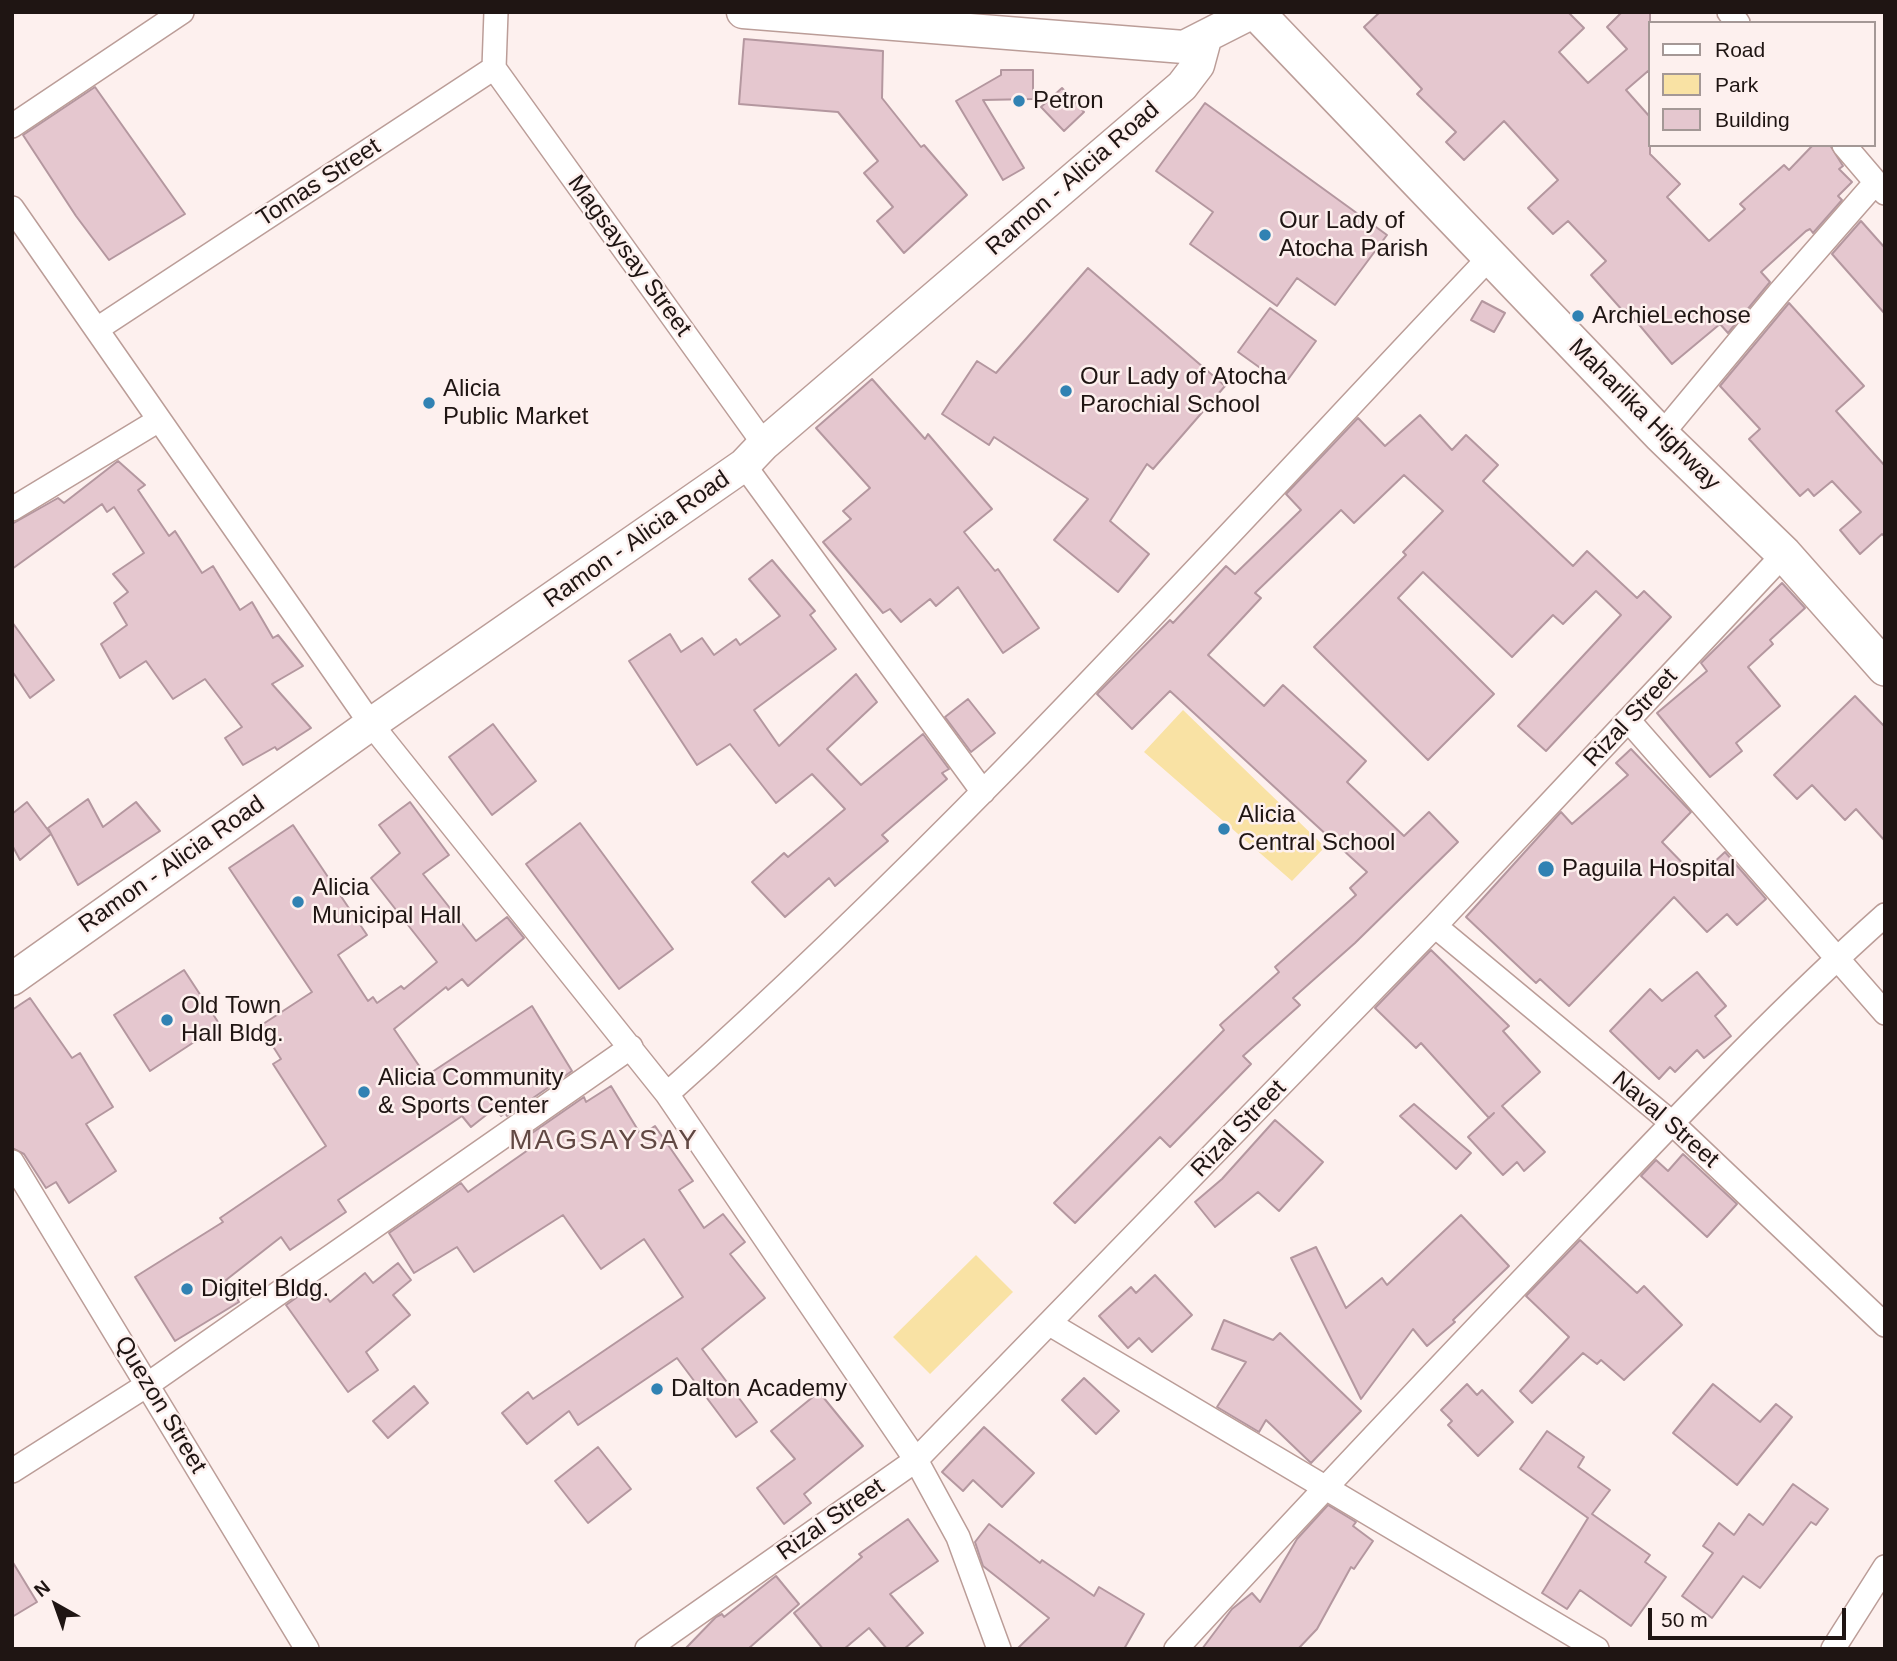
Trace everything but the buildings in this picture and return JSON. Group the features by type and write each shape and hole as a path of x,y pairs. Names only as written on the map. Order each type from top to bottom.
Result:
{"main road":[{"path":"743,12 1164,47 1184,47 1205,39 1255,12"},
{"name":"Maharlika Highway","path":"1255,12 1661,435 1784,554 1885,668"},
{"name":"Ramon - Alicia Road","path":"12,979 754,454 1182,86 1198,65 1205,39"}],"street":[{"path":"12,126 182,12"},
{"path":"494,68 496,12"},
{"name":"Tomas Street","path":"97,329 494,68"},
{"name":"Magsaysay Street","path":"494,68 983,792"},
{"path":"1661,435 1779,293 1880,188 1846,147"},
{"path":"12,208 371,724 667,1094 916,1460 958,1537 999,1649"},
{"path":"667,1094 761,1010 983,792 1489,258"},
{"path":"12,509 159,420"},
{"name":"Rizal Street","path":"647,1649 916,1460 1435,926 1784,554"},
{"path":"1629,721 1885,1013"},
{"path":"1176,1649 1322,1489 1672,1123 1836,959 1885,915"},
{"name":"Naval Street","path":"1435,926 1672,1123 1885,1325"},
{"path":"12,1471 147,1385 631,1047"},
{"name":"Quezon Street","path":"12,1162 307,1649"},
{"path":"1050,1324 1322,1489 1597,1649"},
{"path":"1833,1649 1885,1567"}],"green space":[{"path":"1183,710 1325,847 1292,881 1144,752"},
{"path":"976,1255 1013,1292 930,1374 893,1337"}],"place":[{"name":"Petron","path":"1019,101"},
{"name":"Our Lady of Atocha Parish","path":"1265,235"},
{"name":"ArchieLechose","path":"1578,316"},
{"name":"Our Lady of Atocha Parochial School","path":"1066,391"},
{"name":"Alicia Public Market","path":"429,403"},
{"name":"Alicia Central School","path":"1224,829"},
{"name":"Paguila Hospital","path":"1546,869"},
{"name":"Alicia Municipal Hall","path":"298,902"},
{"name":"Old Town Hall Bldg.","path":"167,1020"},
{"name":"Alicia Community & Sports Center","path":"364,1092"},
{"name":"Digitel Bldg.","path":"187,1289"},
{"name":"Dalton Academy","path":"657,1389"}],"district":[{"name":"MAGSAYSAY","path":"604,1141"}]}
